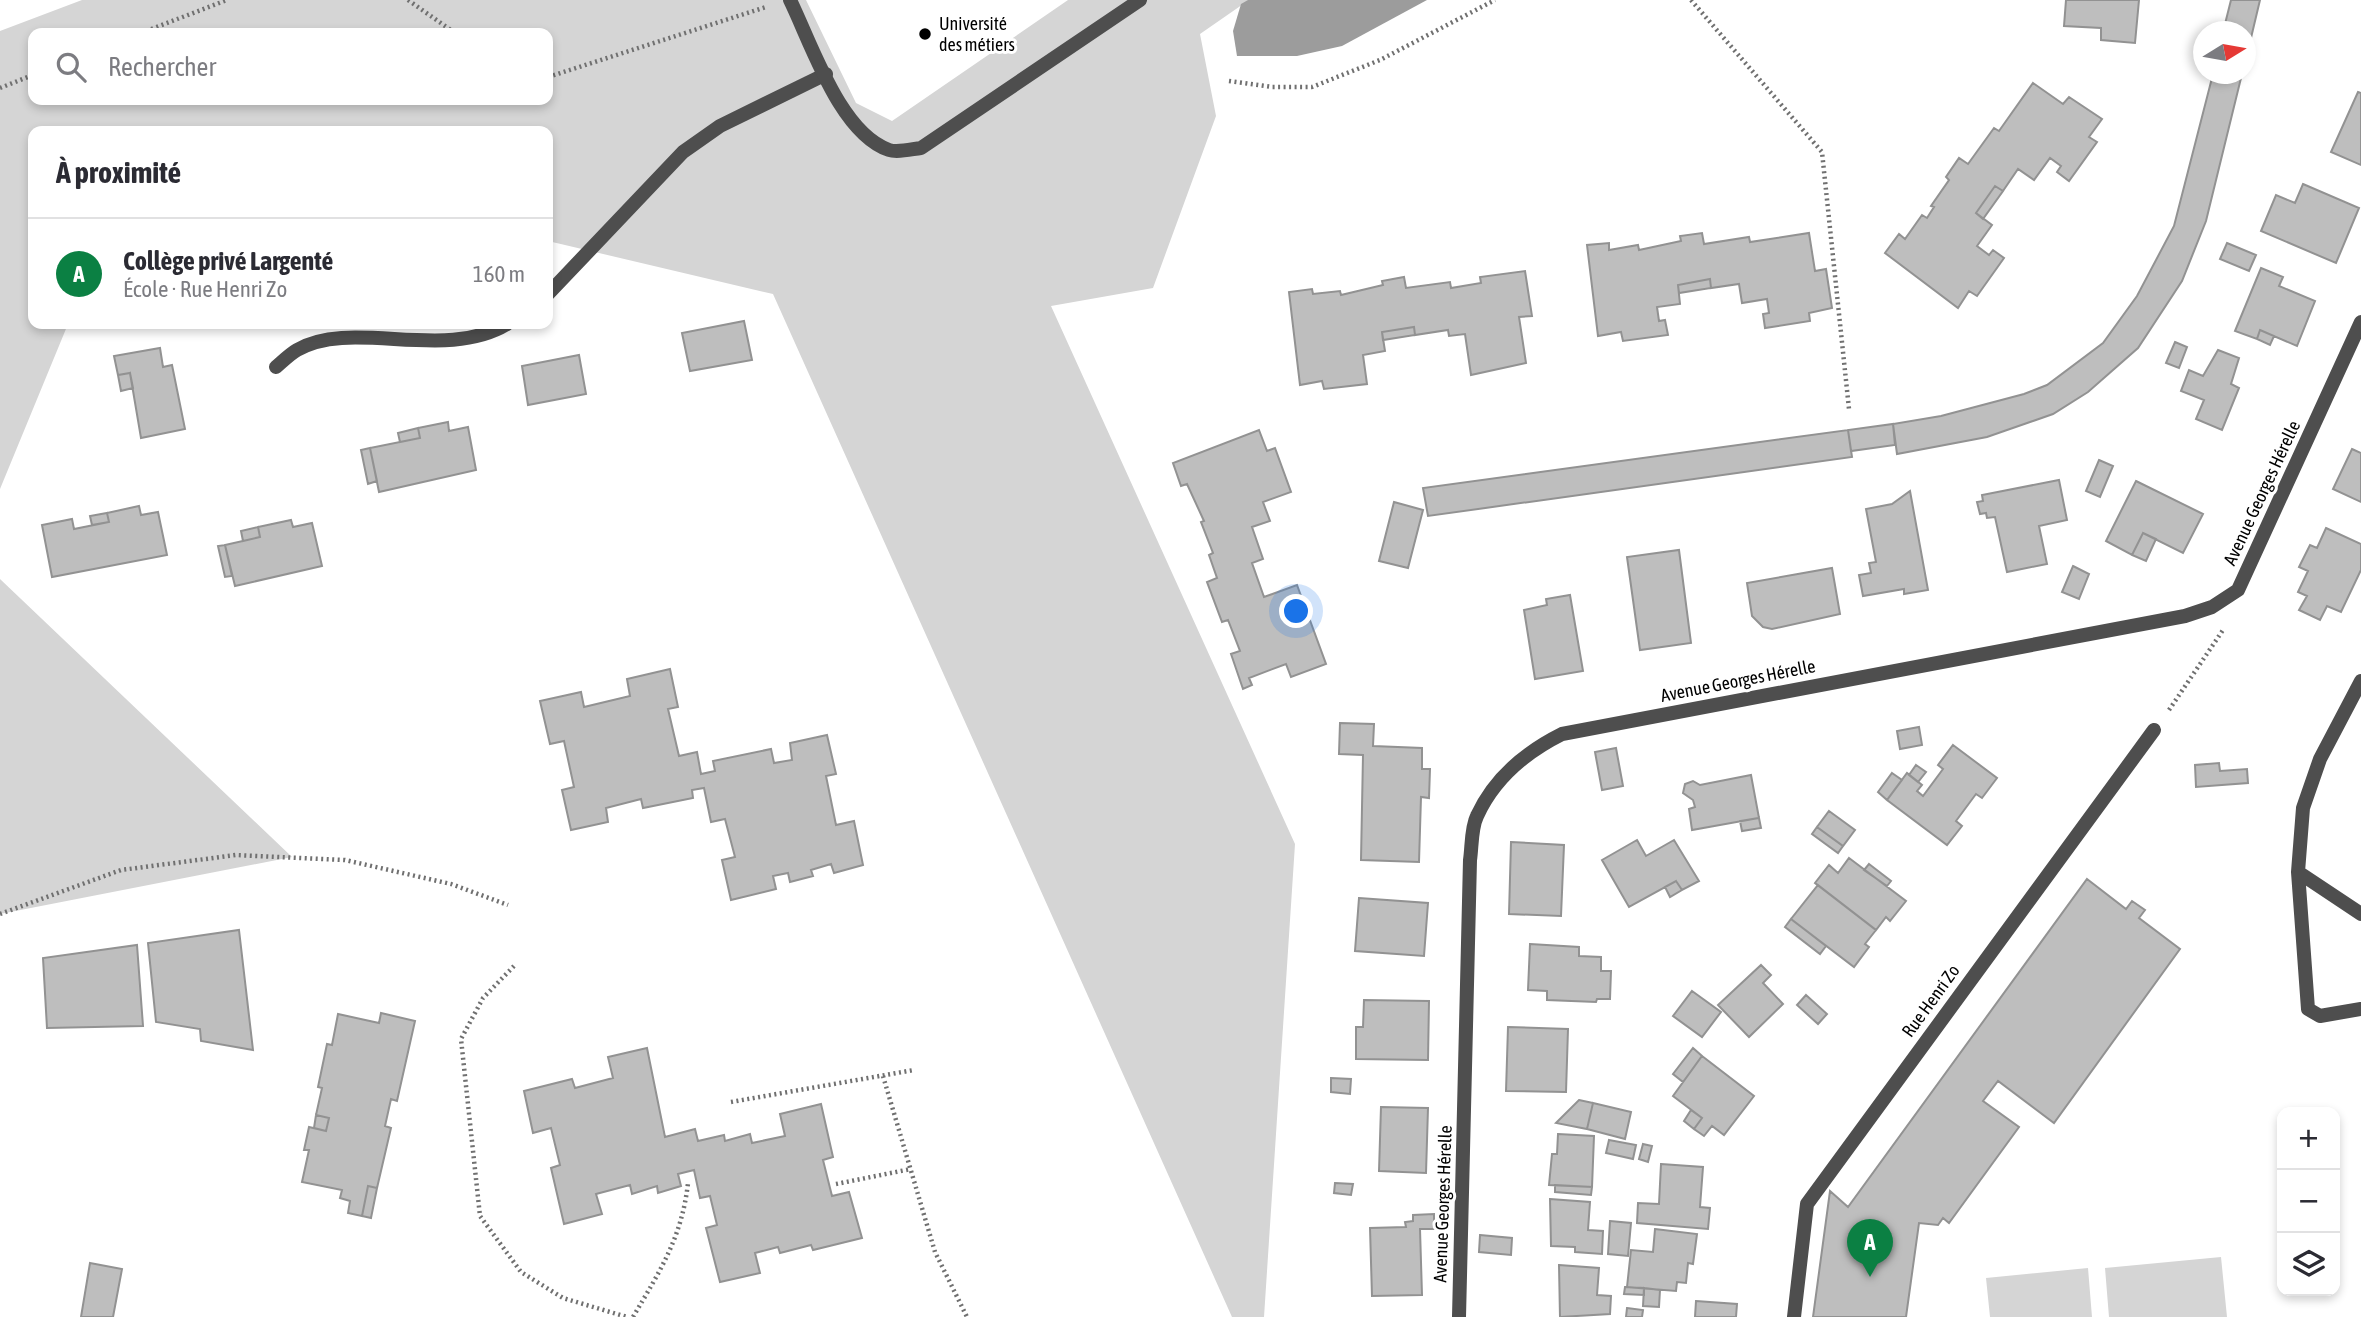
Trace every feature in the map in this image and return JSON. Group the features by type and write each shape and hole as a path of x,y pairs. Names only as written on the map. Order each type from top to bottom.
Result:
{"street":[{"path":"790,0 845,112 863,135 891,151 921,148 1140,0"},
{"path":"553,290 683,152 720,126 826,75"},
{"name":"Avenue Georges Hérelle","path":"1459,1317 1470,860 1476,818 1519,761 1538,746 1562,734 2185,616 2212,607 2238,590 2361,322"},
{"path":"276,367 299,349 333,339 464,340 494,329"},
{"path":"2361,681 2320,759 2304,808 2298,872 2308,1009 2320,1016 2361,1009"},
{"name":"Rue Henri Zo","path":"1794,1317 1807,1204 2154,730"},
{"path":"2298,872 2361,914"}],"path":[{"path":"154,28 227,0"},
{"path":"408,0 448,28"},
{"path":"553,75 790,0"},
{"path":"1229,81 1272,87 1312,87 1380,60 1495,0"},
{"path":"1691,0 1822,152 1849,409"},
{"path":"0,88 28,77"},
{"path":"2166,714 2222,632"},
{"path":"0,915 121,870 236,855 345,860 450,884 508,905"},
{"path":"514,966 483,998 461,1039 480,1216 521,1272 563,1297 627,1317"},
{"path":"731,1102 914,1070"},
{"path":"883,1076 936,1252 967,1317"},
{"path":"836,1184 911,1169"},
{"path":"633,1317 673,1249 685,1210 688,1183"}],"shaded area":[{"path":"82,0 806,0 856,103 892,121 1068,0 1249,0 1200,34 1216,116 1153,288 1051,306 1295,844 1264,1317 1232,1317 773,294 553,242 553,126 28,126 28,329 66,329 0,489 0,31"},
{"path":"1248,0 1427,0 1342,46 1297,56 1237,56 1233,31 1241,4"},
{"path":"0,579 292,857 0,914"},
{"path":"2221,1257 2227,1317 2109,1317 2105,1268"},
{"path":"2088,1268 2092,1317 1990,1317 1986,1278"}],"building":[{"path":"2066,0 2139,0 2135,43 2101,40 2101,28 2064,26"},
{"path":"2231,0 2260,0 2255,21 2226,21"},
{"path":"2033,83 2063,104 2069,97 2102,119 2089,137 2097,142 2069,181 2057,172 2061,166 2050,158 2034,180 2018,169 2003,191 1995,186 1976,213 1992,225 1977,246 1989,255 1993,250 2004,258 1977,296 1969,291 1958,308 1885,253 1899,234 1905,239 1922,215 1927,218 1934,207 1931,206 1949,180 1946,177 1959,158 1968,164 1994,128 1999,131"},
{"path":"2210,84 2240,84 2206,221 2182,281 2138,348 2088,392 2053,414 1987,437 1897,454 1893,424 1941,416 2024,394 2047,385 2103,343 2137,296 2174,226"},
{"path":"2358,92 2361,93 2361,165 2331,152"},
{"path":"2303,184 2359,208 2336,263 2261,231 2276,195 2295,203"},
{"path":"1995,186 2003,191 1983,219 1976,213"},
{"path":"1702,233 1704,244 1749,237 1750,242 1809,233 1815,271 1826,269 1832,308 1809,313 1810,321 1765,328 1763,314 1769,313 1767,299 1742,303 1739,284 1711,288 1710,279 1678,285 1680,304 1657,307 1659,321 1665,320 1668,335 1623,341 1621,332 1598,336 1587,245 1609,243 1609,250 1638,245 1639,250 1681,241 1680,236"},
{"path":"2227,243 2256,255 2249,271 2220,259"},
{"path":"2261,268 2283,277 2279,286 2315,301 2297,346 2260,330 2257,339 2235,331"},
{"path":"1525,271 1532,316 1519,317 1526,363 1471,375 1465,334 1449,336 1448,330 1415,335 1414,327 1382,332 1385,351 1363,355 1367,384 1324,389 1322,381 1300,385 1289,292 1312,289 1313,294 1340,291 1341,295 1383,285 1382,281 1404,277 1406,288 1450,282 1451,288 1481,283 1480,277"},
{"path":"1710,279 1711,288 1679,293 1678,285"},
{"path":"744,321 752,360 690,371 682,333"},
{"path":"1414,327 1415,335 1383,340 1382,332"},
{"path":"2260,330 2274,336 2270,345 2257,339"},
{"path":"2175,342 2187,347 2179,368 2166,363"},
{"path":"160,348 163,367 172,365 185,429 141,438 130,373 118,375 114,356"},
{"path":"2218,350 2239,358 2231,384 2239,388 2222,430 2196,419 2204,400 2181,391 2189,370 2203,376"},
{"path":"579,355 586,394 528,405 522,366"},
{"path":"130,373 133,388 121,391 118,375"},
{"path":"448,422 449,431 468,427 476,470 379,492 370,448 420,438 418,428"},
{"path":"1893,424 1895,445 1851,451 1848,430"},
{"path":"418,428 420,438 400,442 398,433"},
{"path":"1259,430 1267,451 1275,448 1291,492 1263,502 1270,521 1252,527 1263,559 1252,563 1264,597 1297,585 1326,664 1291,677 1286,664 1249,678 1252,685 1243,689 1231,654 1240,651 1228,620 1222,622 1207,582 1217,578 1209,555 1213,553 1201,522 1204,521 1187,484 1181,486 1173,463"},
{"path":"1848,430 1852,457 1428,516 1423,488"},
{"path":"370,448 377,481 368,484 361,450"},
{"path":"2352,449 2361,453 2361,502 2333,489"},
{"path":"2099,460 2113,466 2100,497 2086,491"},
{"path":"2059,480 2067,520 2039,526 2047,564 2007,572 1995,517 1987,518 1986,513 1980,514 1977,502 1983,501 1982,495"},
{"path":"2136,481 2203,514 2183,553 2143,533 2132,555 2106,541"},
{"path":"1910,491 1928,590 1904,594 1904,589 1863,596 1859,575 1871,573 1869,563 1876,562 1866,509 1892,504"},
{"path":"1394,502 1423,510 1408,568 1379,561"},
{"path":"139,506 141,515 158,512 167,555 52,577 42,525 72,519 74,529 109,522 107,513"},
{"path":"107,513 109,522 92,525 90,516"},
{"path":"291,520 293,527 312,523 322,566 235,586 225,545 260,537 258,527"},
{"path":"258,527 260,537 243,541 241,531"},
{"path":"2326,528 2361,544 2361,570 2341,612 2327,606 2320,620 2299,610 2307,596 2298,592 2308,571 2299,567 2310,545 2317,548"},
{"path":"2143,533 2156,539 2146,561 2132,555"},
{"path":"225,545 232,576 225,577 218,546"},
{"path":"1679,550 1691,643 1640,650 1627,557"},
{"path":"2073,566 2089,574 2079,599 2062,592"},
{"path":"1832,568 1840,614 1772,629 1763,627 1752,616 1747,583"},
{"path":"1570,595 1583,671 1535,679 1524,610 1547,605 1546,599"},
{"path":"670,669 678,707 668,709 679,756 697,752 701,774 715,771 713,761 771,749 774,763 792,760 790,743 827,735 836,774 826,776 836,825 854,821 863,865 834,873 831,864 811,870 813,876 790,882 788,873 773,876 776,889 731,900 722,860 735,857 725,819 711,822 704,788 692,790 693,798 643,808 641,799 606,808 608,822 571,830 562,790 574,787 564,741 550,744 540,701 581,692 584,707 630,696 627,679"},
{"path":"1340,723 1374,724 1373,746 1422,748 1422,769 1430,769 1429,798 1421,797 1419,862 1361,860 1363,755 1339,754"},
{"path":"1919,727 1922,745 1900,749 1897,731"},
{"path":"1953,745 1997,778 1982,798 1976,794 1956,821 1962,826 1947,845 1887,800 1907,773 1922,785 1917,791 1923,796 1943,769 1938,765"},
{"path":"1616,748 1623,786 1602,790 1595,752"},
{"path":"2219,763 2220,771 2247,769 2248,783 2196,787 2195,765"},
{"path":"1916,765 1926,772 1918,782 1909,775"},
{"path":"1892,773 1902,780 1887,800 1878,792"},
{"path":"1751,775 1759,818 1692,830 1689,809 1695,807 1693,800 1683,793 1685,784 1693,781 1700,785"},
{"path":"1829,811 1855,830 1843,846 1817,827"},
{"path":"1759,818 1761,828 1742,831 1740,821"},
{"path":"1817,827 1843,846 1838,853 1812,834"},
{"path":"1637,840 1646,856 1674,840 1699,881 1682,890 1676,881 1629,907 1602,860"},
{"path":"1511,842 1564,845 1561,916 1509,914"},
{"path":"1849,858 1906,901 1890,921 1886,917 1876,930 1815,883 1829,865 1838,873"},
{"path":"1869,864 1891,881 1887,886 1864,870"},
{"path":"2087,879 2126,909 2132,901 2145,910 2139,918 2180,949 2054,1123 1998,1081 1983,1101 2019,1127 1949,1223 1943,1218 1938,1225 1919,1223 1906,1317 1813,1317 1830,1191 1848,1207"},
{"path":"1676,881 1682,890 1670,897 1665,887"},
{"path":"1818,885 1876,930 1865,944 1869,947 1854,967 1791,919"},
{"path":"1359,898 1428,903 1424,956 1355,951"},
{"path":"1791,919 1826,946 1820,954 1785,927"},
{"path":"239,930 253,1050 201,1041 200,1029 156,1022 148,943"},
{"path":"1530,944 1579,947 1579,956 1601,957 1601,971 1611,971 1610,999 1597,999 1596,1002 1547,1000 1547,991 1528,990"},
{"path":"137,945 143,1026 47,1028 43,958"},
{"path":"1761,965 1771,975 1763,983 1783,1004 1749,1037 1718,1005"},
{"path":"1692,991 1721,1012 1702,1037 1673,1016"},
{"path":"1806,995 1827,1014 1818,1024 1797,1005"},
{"path":"1364,1000 1429,1001 1428,1060 1356,1059 1356,1027 1363,1027"},
{"path":"381,1013 415,1021 397,1101 391,1099 385,1126 391,1128 377,1188 368,1186 362,1216 348,1213 350,1201 340,1198 342,1190 302,1182 309,1150 304,1150 309,1127 326,1131 329,1118 316,1115 322,1088 318,1087 327,1044 332,1045 338,1014 379,1023"},
{"path":"1508,1027 1568,1029 1566,1092 1506,1091"},
{"path":"647,1048 665,1137 695,1129 698,1141 724,1135 725,1141 750,1134 752,1143 785,1136 780,1114 821,1104 833,1157 823,1160 832,1196 849,1192 862,1238 813,1250 811,1245 780,1253 778,1247 755,1253 760,1273 720,1282 706,1228 717,1225 710,1196 700,1198 694,1170 678,1174 681,1186 658,1193 657,1186 632,1194 630,1185 596,1194 602,1214 564,1224 551,1168 560,1165 551,1128 533,1133 524,1091 572,1079 575,1088 613,1078 608,1057"},
{"path":"1693,1048 1702,1056 1683,1082 1673,1074"},
{"path":"1702,1056 1754,1096 1724,1135 1712,1126 1704,1136 1694,1129 1702,1118 1673,1096"},
{"path":"1331,1078 1351,1079 1350,1094 1331,1092"},
{"path":"1579,1100 1593,1103 1587,1129 1556,1123"},
{"path":"1593,1103 1631,1112 1625,1139 1587,1129"},
{"path":"1381,1107 1428,1108 1426,1173 1379,1171"},
{"path":"1691,1110 1702,1118 1694,1129 1684,1121"},
{"path":"316,1115 329,1118 326,1131 314,1128"},
{"path":"1558,1134 1594,1136 1592,1187 1549,1185 1552,1154 1557,1154"},
{"path":"1609,1140 1636,1145 1633,1159 1606,1153"},
{"path":"1643,1144 1652,1146 1648,1162 1639,1159"},
{"path":"1661,1164 1703,1167 1700,1207 1710,1208 1708,1229 1637,1223 1638,1203 1659,1204"},
{"path":"1335,1183 1353,1184 1351,1195 1334,1193"},
{"path":"1555,1185 1592,1187 1591,1195 1555,1192"},
{"path":"368,1186 377,1188 371,1218 362,1216"},
{"path":"1550,1199 1590,1202 1588,1230 1603,1231 1602,1254 1575,1252 1575,1247 1551,1246"},
{"path":"1434,1214 1434,1229 1420,1229 1422,1295 1372,1296 1370,1228 1406,1227 1405,1222 1413,1221 1413,1215"},
{"path":"1610,1221 1631,1223 1628,1256 1608,1254"},
{"path":"1655,1229 1697,1234 1693,1264 1688,1263 1686,1283 1677,1282 1676,1291 1627,1287 1631,1250 1653,1252"},
{"path":"1480,1235 1512,1238 1511,1255 1479,1252"},
{"path":"90,1263 122,1269 113,1317 81,1317"},
{"path":"1559,1265 1599,1268 1597,1295 1611,1296 1610,1314 1560,1317"},
{"path":"1625,1287 1644,1288 1644,1295 1624,1294"},
{"path":"1644,1288 1660,1290 1659,1307 1643,1306"},
{"path":"1696,1301 1737,1304 1736,1317 1695,1317"},
{"path":"1627,1308 1643,1310 1642,1317 1626,1317"}],"place":[{"name":"Université des métiers","path":"925,34"},
{"name":"Collège privé Largenté","path":"1870,1277"}]}
